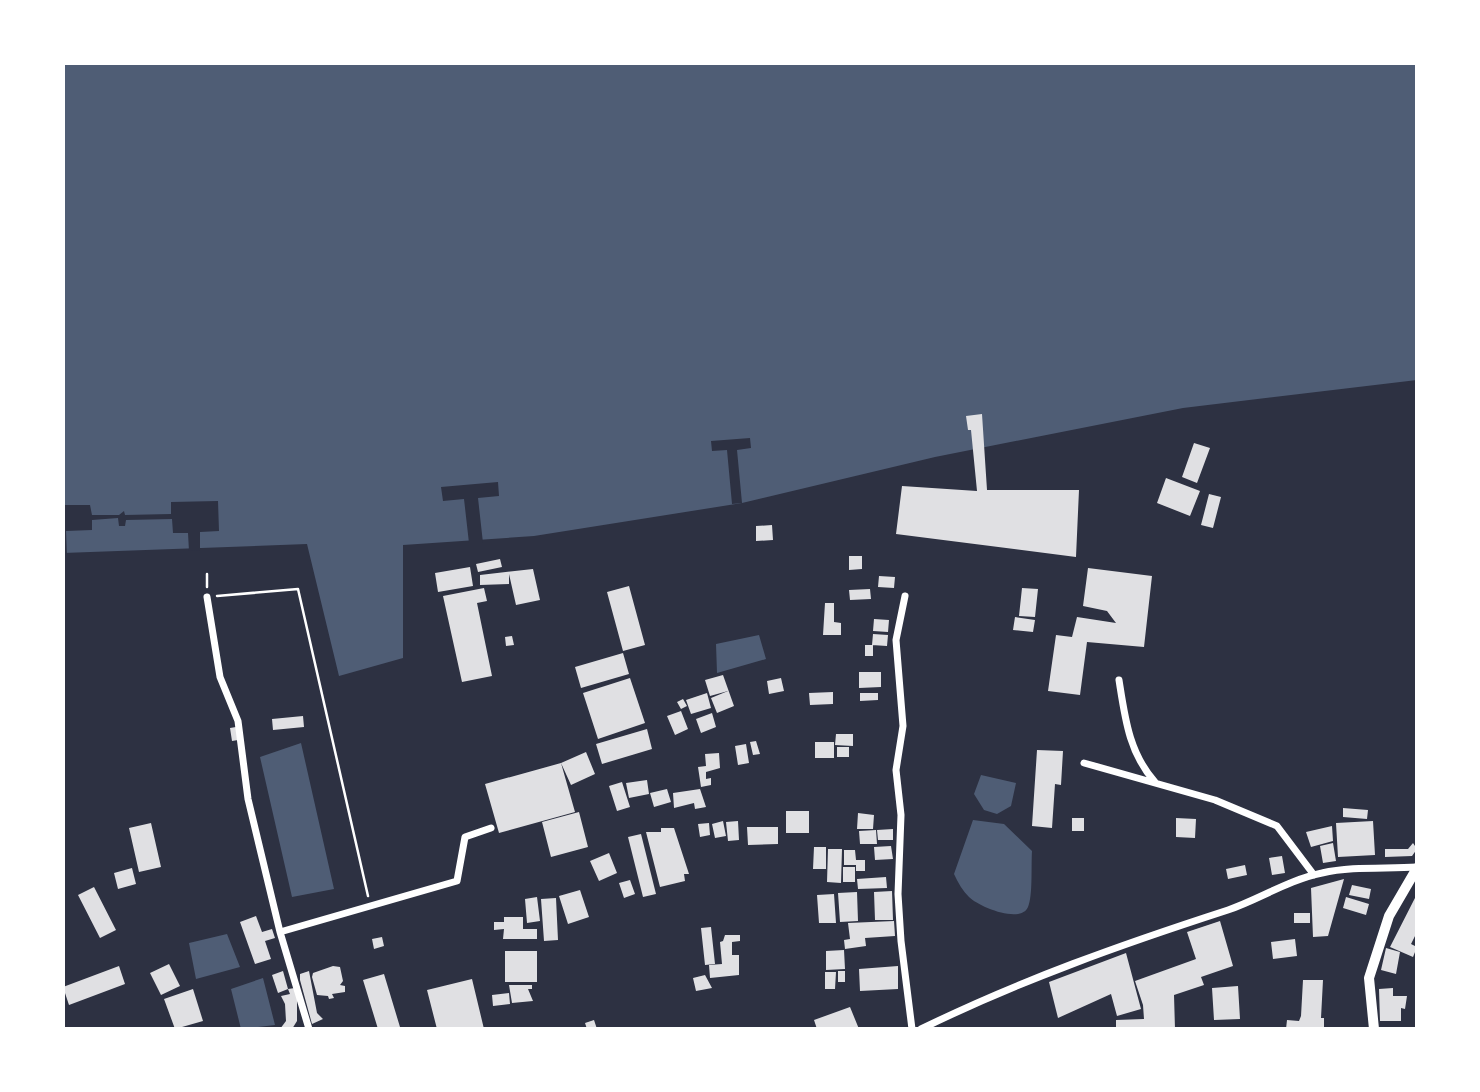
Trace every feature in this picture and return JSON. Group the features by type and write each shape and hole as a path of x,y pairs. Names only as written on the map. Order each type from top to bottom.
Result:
{"main road":[{"path":"1374,1029 1369,978 1389,916 1417,868"}],"street":[{"path":"905,596 896,640 903,726 896,770 901,815 898,894 912,1029"},
{"path":"207,597 220,677 238,722 248,799 280,932 309,1029"},
{"path":"1119,680 1127,729 1135,753 1140,765 1156,782"},
{"path":"1084,763 1215,800 1277,826 1314,875"},
{"path":"280,932 457,881 465,837 491,828"},
{"path":"922,1029 985,998 1064,966 1171,926 1231,909 1295,879 1314,875 1417,868"}],"path":[{"path":"207,574 207,597 298,589 370,906"}],"water":[{"path":"63,63 1417,63 1417,380 1183,408 935,457 742,503 534,536 403,545 403,658 339,676 307,544 63,553"},
{"path":"759,635 766,659 717,673 716,644"},
{"path":"301,743 334,889 292,897 260,757"},
{"path":"981,775 1016,783 1011,806 997,814 984,810 974,794"},
{"path":"973,820 1004,824 1032,851 1031,896 1024,912 1009,914 981,905 969,897 957,881 954,874"},
{"path":"227,934 240,967 196,979 189,943"},
{"path":"263,978 275,1025 241,1029 231,989"}],"pier":[{"path":"750,438 751,448 737,450 742,503 732,504 727,450 712,451 711,441"},
{"path":"498,482 499,496 478,498 483,543 469,543 464,499 443,501 441,487"},
{"path":"218,501 219,531 200,532 200,550 189,551 188,533 173,533 172,519 126,520 125,526 119,526 118,518 92,520 92,530 66,531 67,556 63,556 63,505 90,505 92,515 119,515 124,511 125,515 171,514 171,502"}],"building":[{"path":"982,414 987,490 1079,490 1076,557 896,534 902,486 977,491 971,430 968,430 966,416"},
{"path":"1194,443 1210,448 1197,483 1182,477"},
{"path":"1166,478 1200,491 1190,516 1157,503"},
{"path":"1209,494 1221,497 1213,528 1201,525"},
{"path":"772,525 773,540 756,541 756,526"},
{"path":"849,556 862,556 862,569 849,570"},
{"path":"500,559 502,567 478,572 476,564"},
{"path":"470,567 473,586 438,592 435,573"},
{"path":"1088,568 1152,576 1144,647 1087,642 1080,695 1048,691 1056,635 1072,637 1077,617 1116,623 1107,611 1083,606"},
{"path":"533,569 540,600 516,605 509,574 509,584 480,585 480,575"},
{"path":"879,576 895,577 894,588 878,587"},
{"path":"629,586 645,645 623,651 607,592"},
{"path":"484,588 487,601 477,603 492,676 462,682 443,596"},
{"path":"1022,588 1038,589 1035,617 1019,616"},
{"path":"870,589 871,599 850,600 849,590"},
{"path":"825,603 834,603 834,622 841,623 841,635 823,635"},
{"path":"1015,617 1035,620 1033,632 1013,630"},
{"path":"874,619 889,620 888,632 873,631"},
{"path":"873,634 888,635 887,646 872,645"},
{"path":"512,636 514,645 506,646 505,637"},
{"path":"865,645 873,645 873,656 865,656"},
{"path":"623,653 629,674 581,688 575,667"},
{"path":"859,672 881,672 881,687 859,688"},
{"path":"723,675 734,706 717,713 711,698 728,691 710,696 705,680"},
{"path":"630,678 645,723 598,739 583,693"},
{"path":"781,678 784,691 769,694 767,681"},
{"path":"833,692 833,704 810,705 809,693"},
{"path":"707,693 711,708 691,714 686,700"},
{"path":"860,693 878,693 878,700 860,701"},
{"path":"683,699 687,706 681,709 677,702"},
{"path":"681,711 688,729 675,735 667,716"},
{"path":"712,713 716,727 701,733 696,719"},
{"path":"303,716 304,727 273,730 272,719"},
{"path":"236,727 238,740 232,741 230,728"},
{"path":"647,729 652,749 602,764 596,744"},
{"path":"836,734 853,734 853,746 835,745"},
{"path":"756,741 760,754 753,755 750,742"},
{"path":"815,742 834,742 834,758 815,758"},
{"path":"746,744 749,763 738,765 735,746"},
{"path":"837,747 849,747 849,757 837,757"},
{"path":"1037,750 1063,751 1061,785 1055,784 1052,828 1032,826"},
{"path":"586,752 595,774 571,785 561,763"},
{"path":"719,753 720,768 706,772 706,779 711,778 711,785 701,787 698,767 706,766 705,754"},
{"path":"561,763 575,812 499,833 485,784"},
{"path":"647,780 649,794 629,798 626,783"},
{"path":"622,782 630,807 617,811 609,786"},
{"path":"667,789 671,802 654,807 650,793"},
{"path":"700,789 706,807 695,809 694,803 674,808 673,793"},
{"path":"1343,808 1368,810 1367,819 1343,817"},
{"path":"786,811 809,811 809,833 786,833"},
{"path":"579,812 588,847 551,857 542,822"},
{"path":"858,813 874,815 873,829 857,829"},
{"path":"1072,818 1084,818 1084,831 1072,831"},
{"path":"1176,818 1196,819 1195,838 1176,837"},
{"path":"723,821 726,836 715,838 712,824"},
{"path":"738,821 739,840 728,841 726,822"},
{"path":"1373,821 1375,855 1338,857 1336,823"},
{"path":"151,823 161,867 139,872 129,828"},
{"path":"709,823 710,835 700,837 698,824"},
{"path":"1332,826 1333,841 1311,847 1306,832"},
{"path":"747,827 778,827 778,844 748,845"},
{"path":"661,828 674,828 689,874 684,874 685,881 660,887 646,832 661,832"},
{"path":"893,829 893,840 878,840 877,830"},
{"path":"876,830 877,844 860,844 859,831"},
{"path":"641,834 656,894 643,897 628,837"},
{"path":"1333,843 1336,861 1323,863 1320,846"},
{"path":"1413,843 1417,849 1412,856 1385,857 1385,849 1408,849"},
{"path":"891,846 893,859 875,860 874,847"},
{"path":"814,847 826,847 826,869 813,869"},
{"path":"828,849 842,849 841,883 827,882"},
{"path":"844,850 855,850 856,860 865,860 865,871 856,871 856,865 844,865"},
{"path":"609,853 617,873 599,881 590,861"},
{"path":"1282,856 1285,873 1272,875 1269,858"},
{"path":"1245,865 1247,875 1228,879 1226,869"},
{"path":"843,867 855,867 855,882 843,882"},
{"path":"132,868 136,884 118,889 114,873"},
{"path":"886,877 887,888 858,889 857,879"},
{"path":"1344,879 1328,936 1313,937 1311,888"},
{"path":"630,880 635,894 624,898 619,883"},
{"path":"1352,885 1371,889 1369,899 1349,895"},
{"path":"94,887 116,930 100,938 78,895"},
{"path":"580,890 589,917 568,924 559,896"},
{"path":"892,891 893,920 875,920 874,892"},
{"path":"857,892 858,921 840,922 838,893"},
{"path":"834,894 836,923 819,923 817,895"},
{"path":"1417,894 1417,932 1411,944 1417,947 1413,957 1390,947"},
{"path":"537,897 540,921 527,923 525,899"},
{"path":"1346,897 1369,904 1366,915 1343,908"},
{"path":"556,898 558,940 544,941 541,899"},
{"path":"1294,913 1310,913 1310,923 1294,923"},
{"path":"256,916 262,932 272,929 275,938 265,941 271,959 255,964 240,922"},
{"path":"504,917 523,917 523,929 537,929 537,939 503,939 504,929 494,930 494,922 504,922"},
{"path":"894,921 895,936 865,938 866,946 845,949 844,940 850,939 848,923"},
{"path":"1220,921 1233,966 1201,977 1204,985 1174,995 1175,1029 1116,1029 1116,1020 1144,1019 1143,1005 1135,981 1196,959 1187,932"},
{"path":"711,927 715,964 705,965 701,928"},
{"path":"725,935 740,935 740,941 732,942 732,955 739,955 739,975 710,978 709,965 722,964 720,942"},
{"path":"382,937 384,946 374,949 372,939"},
{"path":"1295,939 1297,956 1273,959 1271,942"},
{"path":"1386,948 1400,952 1396,974 1381,970"},
{"path":"844,950 845,969 826,970 826,951"},
{"path":"505,951 537,951 537,982 505,982"},
{"path":"1126,953 1141,1009 1117,1016 1111,994 1058,1018 1049,982"},
{"path":"169,964 180,986 161,995 150,973"},
{"path":"119,966 125,984 69,1005 63,987"},
{"path":"333,966 340,967 343,981 340,985 345,986 345,992 332,994 334,998 329,999 328,996 317,995 312,977 313,973"},
{"path":"898,966 898,989 860,991 859,969"},
{"path":"283,971 288,989 278,993 272,975"},
{"path":"309,971 317,1013 323,1019 312,1024 300,980 300,974"},
{"path":"838,971 845,971 845,982 838,982"},
{"path":"825,972 836,972 835,989 825,989"},
{"path":"384,974 400,1027 393,1029 378,1029 363,980"},
{"path":"705,975 712,988 696,991 693,978"},
{"path":"472,979 484,1029 437,1029 427,990"},
{"path":"1303,980 1323,980 1321,1018 1324,1018 1324,1029 1286,1029 1287,1020 1299,1021 1301,1016"},
{"path":"509,985 532,985 532,989 528,989 533,1001 512,1003"},
{"path":"1238,986 1240,1019 1214,1020 1212,988"},
{"path":"295,988 297,994 297,1021 292,1029 280,1029 286,1021 285,1004 281,996 290,994 288,989"},
{"path":"1393,988 1393,996 1407,996 1405,1009 1401,1008 1401,1021 1380,1021 1379,989"},
{"path":"193,989 203,1021 175,1029 164,999"},
{"path":"509,993 510,1004 493,1006 492,995"},
{"path":"850,1007 859,1029 817,1029 814,1020"},
{"path":"594,1020 597,1029 587,1029 585,1023"}]}
